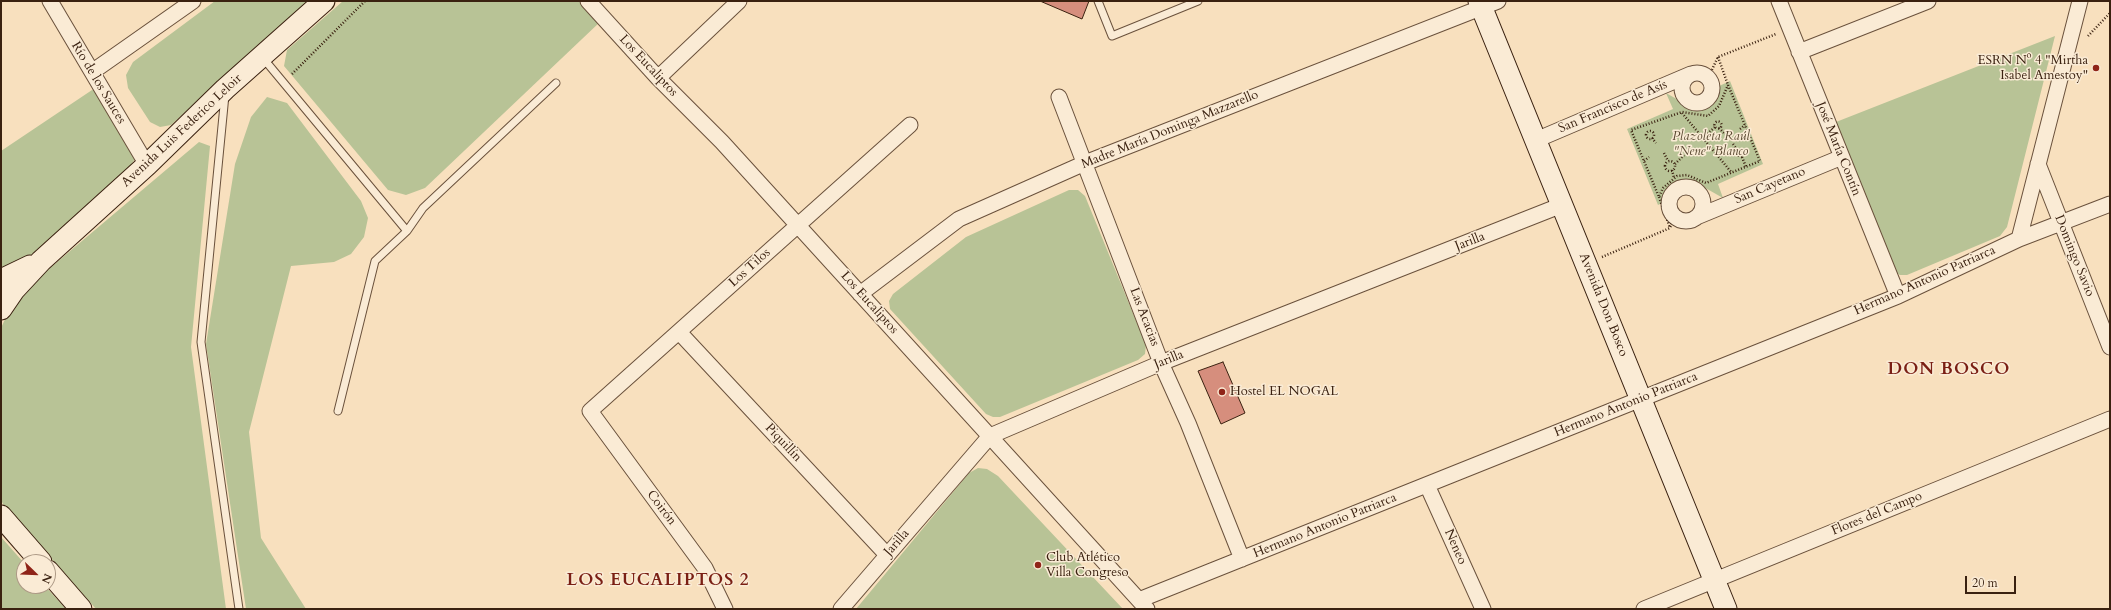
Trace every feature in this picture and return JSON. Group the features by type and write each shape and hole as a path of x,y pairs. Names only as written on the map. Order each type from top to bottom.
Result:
{"main road":[{"name":"Avenida Luis Federico Leloir","path":"1,309 14,290 41,261 147,165 225,89 324,1"},
{"name":"Avenida Don Bosco","path":"1486,3 1536,140 1726,609"},
{"name":"Avenida Luis Federico Leloir","path":"1,280 41,261"},
{"path":"1,516 34,554"},
{"path":"56,580 81,609"}],"street":[{"name":"Río de los Sauces","path":"50,1 147,165"},
{"path":"92,72 193,1"},
{"name":"Los Eucaliptos","path":"588,1 658,78 722,142 1143,605"},
{"path":"658,78 739,1"},
{"name":"José María Contín","path":"1778,1 1898,296"},
{"path":"1799,52 1928,1"},
{"path":"2019,239 2080,1"},
{"name":"Madre María Dominga Mazzarello","path":"860,294 959,219 1085,164 1486,3"},
{"path":"1691,74 1700,73 1708,78"},
{"name":"San Francisco de Asís","path":"1536,140 1691,74"},
{"name":"San Francisco de Asís","path":"1691,74 1684,81 1682,90 1687,99 1696,103 1710,97 1712,87 1708,78"},
{"name":"Las Acacias","path":"1059,96 1161,363 1188,423 1242,559"},
{"name":"Los Tilos","path":"590,411 910,125"},
{"name":"San Cayetano","path":"1672,222 1690,221 1842,157"},
{"name":"Domingo Savio","path":"2038,164 2110,347"},
{"path":"1672,222 1669,207 1671,195 1675,190 1686,186 1692,187 1701,194 1704,206 1699,216"},
{"name":"Hermano Antonio Patriarca","path":"1143,605 1242,559 1898,296 2019,239 2110,204"},
{"name":"Jarilla","path":"841,609 990,436 1161,363 1562,205"},
{"name":"Piquillín","path":"679,332 886,555"},
{"name":"Coirón","path":"590,411 705,568 725,609"},
{"name":"Flores del Campo","path":"1644,609 2110,419"},
{"name":"Neneo","path":"1427,485 1483,609"}],"lane":[{"path":"1098,1 1112,36 1198,1"},
{"path":"261,57 284,82 408,231"},
{"path":"338,411 375,261 408,231 423,208 556,83"},
{"path":"225,89 200,342 239,609"}],"path":[{"path":"284,82 365,1"},
{"path":"1708,78 1718,57 1790,28"},
{"path":"1659,197 1663,188 1674,178 1687,175 1706,183 1760,162 1718,57"},
{"path":"1586,263 1672,222 1659,197 1631,130 1682,112 1708,116 1719,106 1728,85"},
{"path":"1682,112 1732,173"},
{"path":"1703,138 1715,127 1715,123 1718,122 1721,124 1719,128"},
{"path":"1646,125 1648,131 1646,132 1646,136 1652,138 1656,142"},
{"path":"1740,129 1745,125"},
{"path":"1715,127 1719,128 1725,134"},
{"path":"1648,131 1654,133 1652,138"},
{"path":"1733,144 1738,151 1738,156 1742,157 1746,167"},
{"path":"1738,151 1744,152 1742,157"},
{"path":"1664,153 1668,161 1675,164"},
{"path":"1674,178 1672,170 1675,164 1684,155"},
{"path":"1644,161 1649,157"},
{"path":"1668,161 1665,166 1667,169 1672,170"}],"green space":[{"path":"215,1 309,1 171,125 160,127 150,122 128,88 126,75 133,62"},
{"path":"343,1 584,1 601,21 425,188 406,195 388,190 284,66 287,50"},
{"path":"2055,36 2007,227 2000,236 1907,275 1900,275 1894,271 1836,122"},
{"name":"Plazoleta Raúl \"Nene\" Blanco","path":"1730,81 1763,164 1718,184 1723,198 1693,181 1685,181 1671,187 1666,194 1664,202 1658,205 1627,129 1673,109 1666,93 1689,106 1701,107 1712,100 1717,87"},
{"path":"98,86 136,157 127,172 37,252 1,271 1,151"},
{"path":"267,97 287,103 361,201 368,218 364,237 351,254 334,262 291,266 249,432 261,538 306,609 246,609 206,344 235,164 251,117"},
{"path":"199,142 210,146 191,347 226,609 96,609 56,564 56,554 47,554 3,504 1,500 1,328 6,317 37,279"},
{"path":"1069,190 1078,190 1085,196 1146,345 1145,354 1138,360 1000,417 993,417 986,414 890,309 889,301 893,294 966,237"},
{"path":"978,468 987,469 998,476 1123,609 856,609 969,473"},
{"path":"1,537 16,554 16,594 52,594 66,609 1,609"}],"building":[{"path":"1040,1 1089,1 1082,19"},
{"name":"Hostel EL NOGAL","path":"1223,362 1245,413 1221,424 1198,371"}],"place":[{"name":"ESRN Nº 4 \"Mirtha Isabel Amestoy\"","path":"2096,68"},
{"name":"Hostel EL NOGAL","path":"1222,392"},
{"name":"Club Atlético Villa Congreso","path":"1038,565"}],"district":[{"name":"DON BOSCO","path":"1949,370"},
{"name":"LOS EUCALIPTOS 2","path":"658,581"}]}
